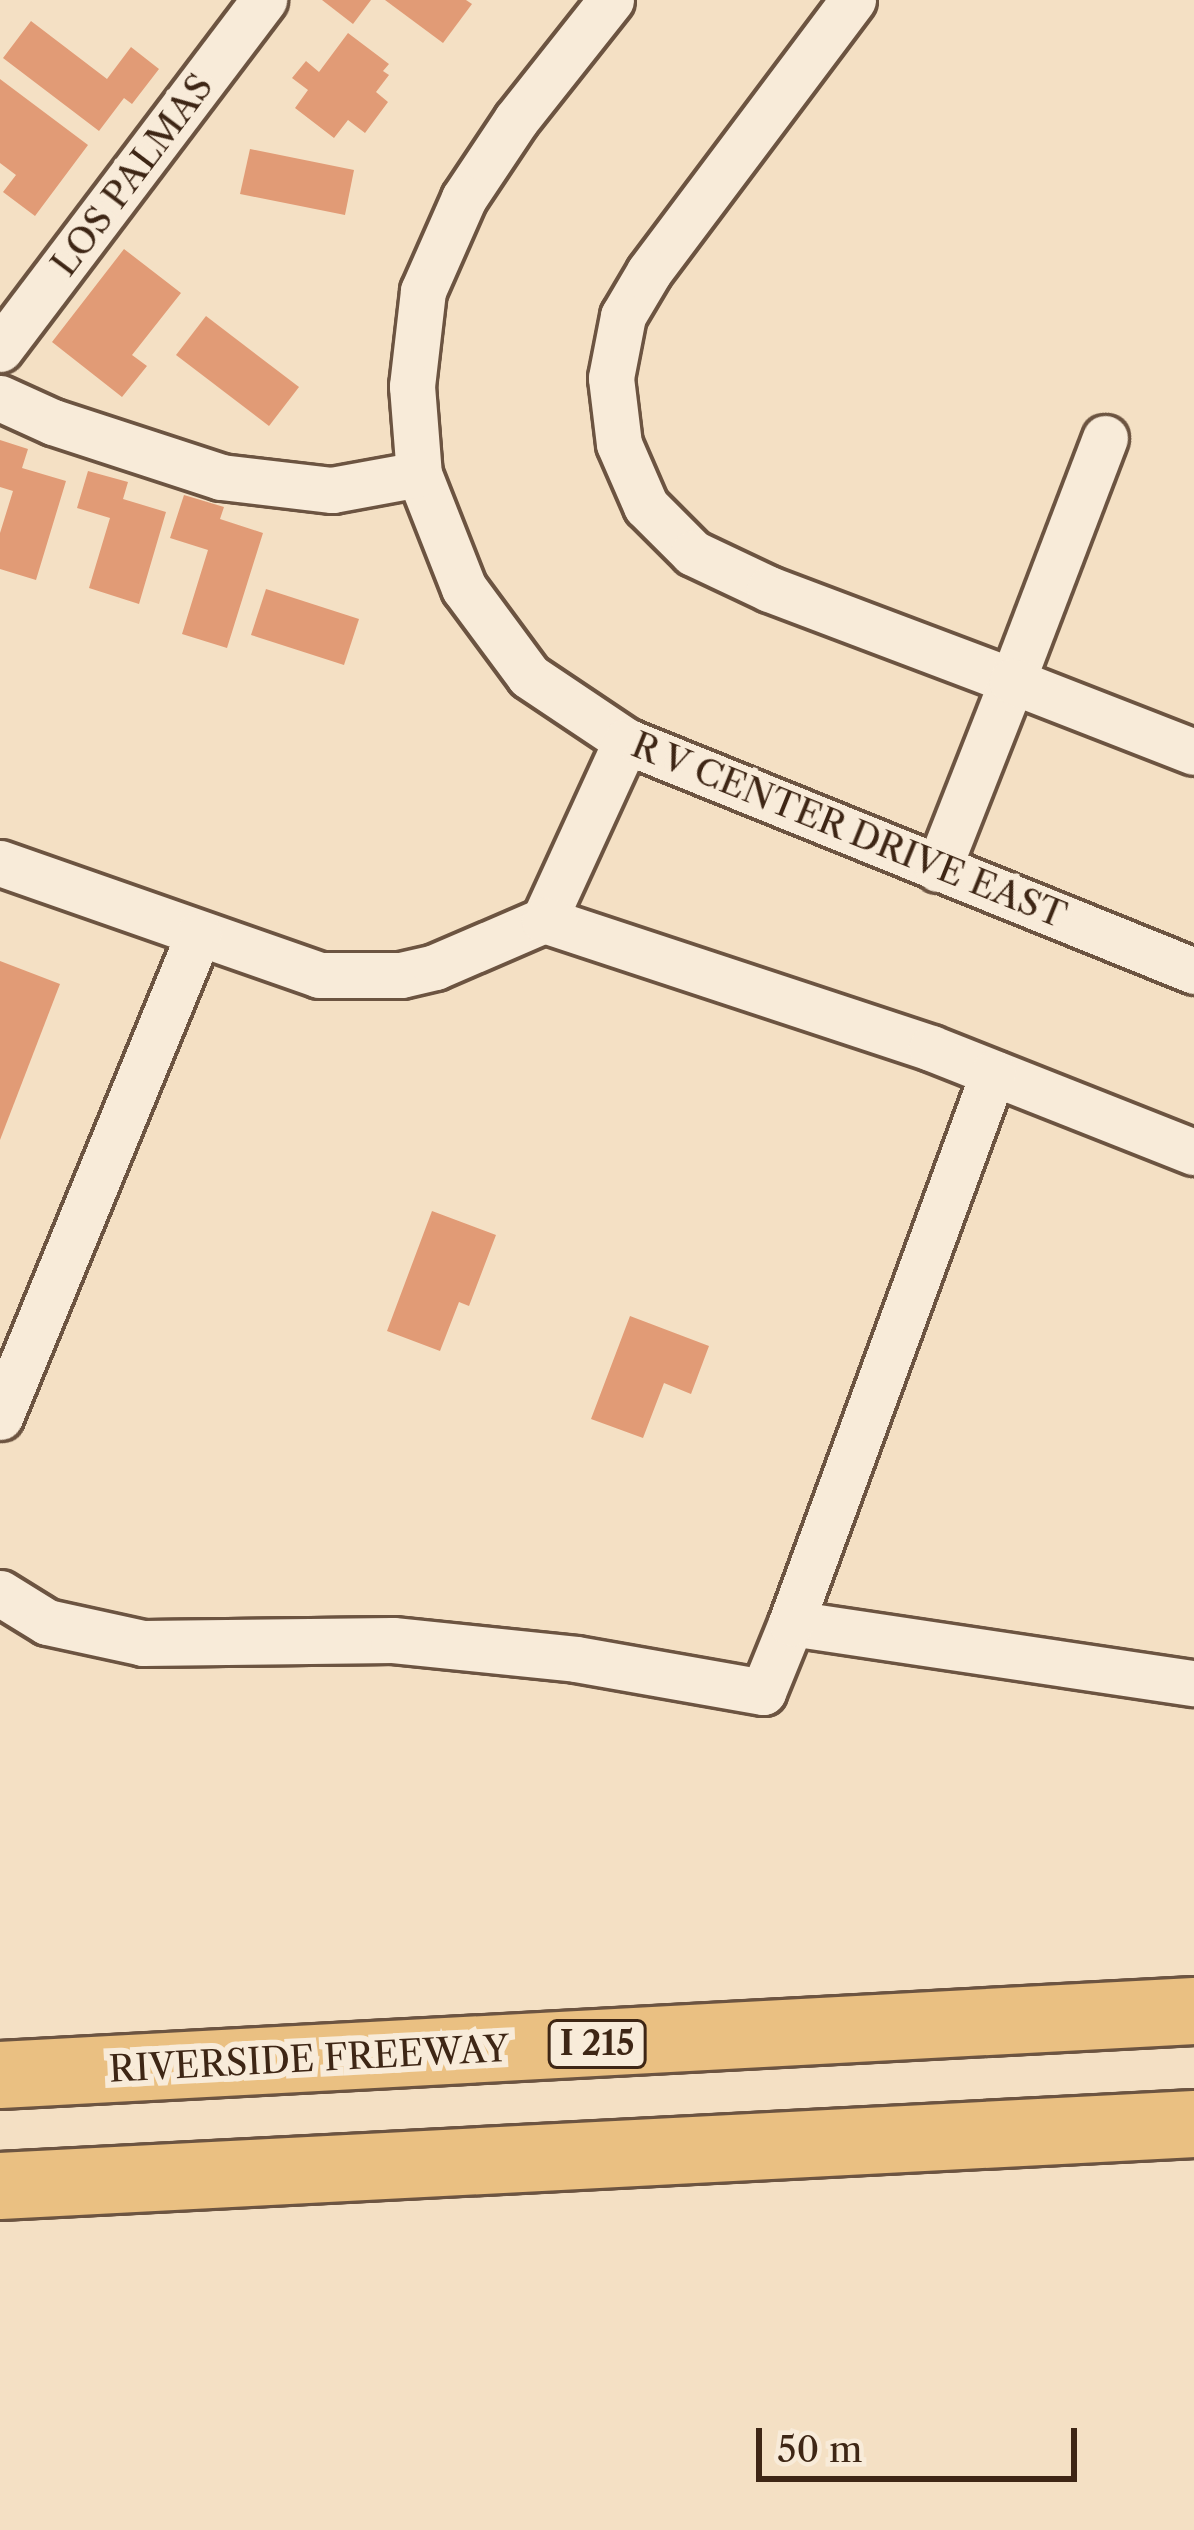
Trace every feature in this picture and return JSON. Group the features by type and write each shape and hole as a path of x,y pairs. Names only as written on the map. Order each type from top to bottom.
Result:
{"highway":[{"name":"RIVERSIDE FREEWAY","path":"0,2075 1194,2012"},
{"path":"0,2186 1194,2124"}],"street":[{"name":"LOS PALMAS","path":"0,349 264,0"},
{"name":"R V CENTER DRIVE EAST","path":"611,0 516,120 464,198 423,291 412,386 418,474 464,588 529,676 626,741 1194,971"},
{"path":"853,0 701,198 623,316 611,378 619,444 646,506 693,553 769,589 1194,752"},
{"path":"0,398 53,422 221,477 332,490 418,474"},
{"path":"938,869 1105,438"},
{"path":"0,863 319,975 400,975 435,968 544,920 626,741"},
{"path":"544,920 993,1072 1194,1152"},
{"path":"0,1417 199,933"},
{"path":"0,1592 47,1622 143,1643 393,1640 576,1659 763,1692 993,1072"},
{"path":"791,1623 1194,1683"}],"building":[{"path":"322,0 371,0 353,24"},
{"path":"385,0 466,0 472,4 443,43"},
{"path":"31,21 107,79 131,47 159,69 132,104 124,98 99,131 3,58"},
{"path":"348,33 389,64 383,71 389,75 376,92 388,102 365,133 348,120 334,138 295,108 308,90 292,78 306,61 319,72"},
{"path":"0,79 88,145 35,216 3,192 16,175 0,163"},
{"path":"250,149 354,170 345,215 240,194"},
{"path":"124,249 181,293 132,355 147,366 122,397 52,342"},
{"path":"206,316 299,387 269,426 176,355"},
{"path":"0,440 28,449 22,468 66,481 36,580 0,569 0,533 13,491 0,487"},
{"path":"88,471 128,482 123,499 166,512 139,604 89,588 110,518 77,508"},
{"path":"184,495 224,507 220,519 263,533 227,648 182,634 208,550 170,538"},
{"path":"266,589 359,619 344,665 251,635"},
{"path":"0,961 60,984 0,1140"},
{"path":"432,1211 496,1235 469,1306 459,1302 440,1351 387,1331"},
{"path":"630,1316 709,1346 691,1394 664,1383 643,1438 591,1419"}]}
